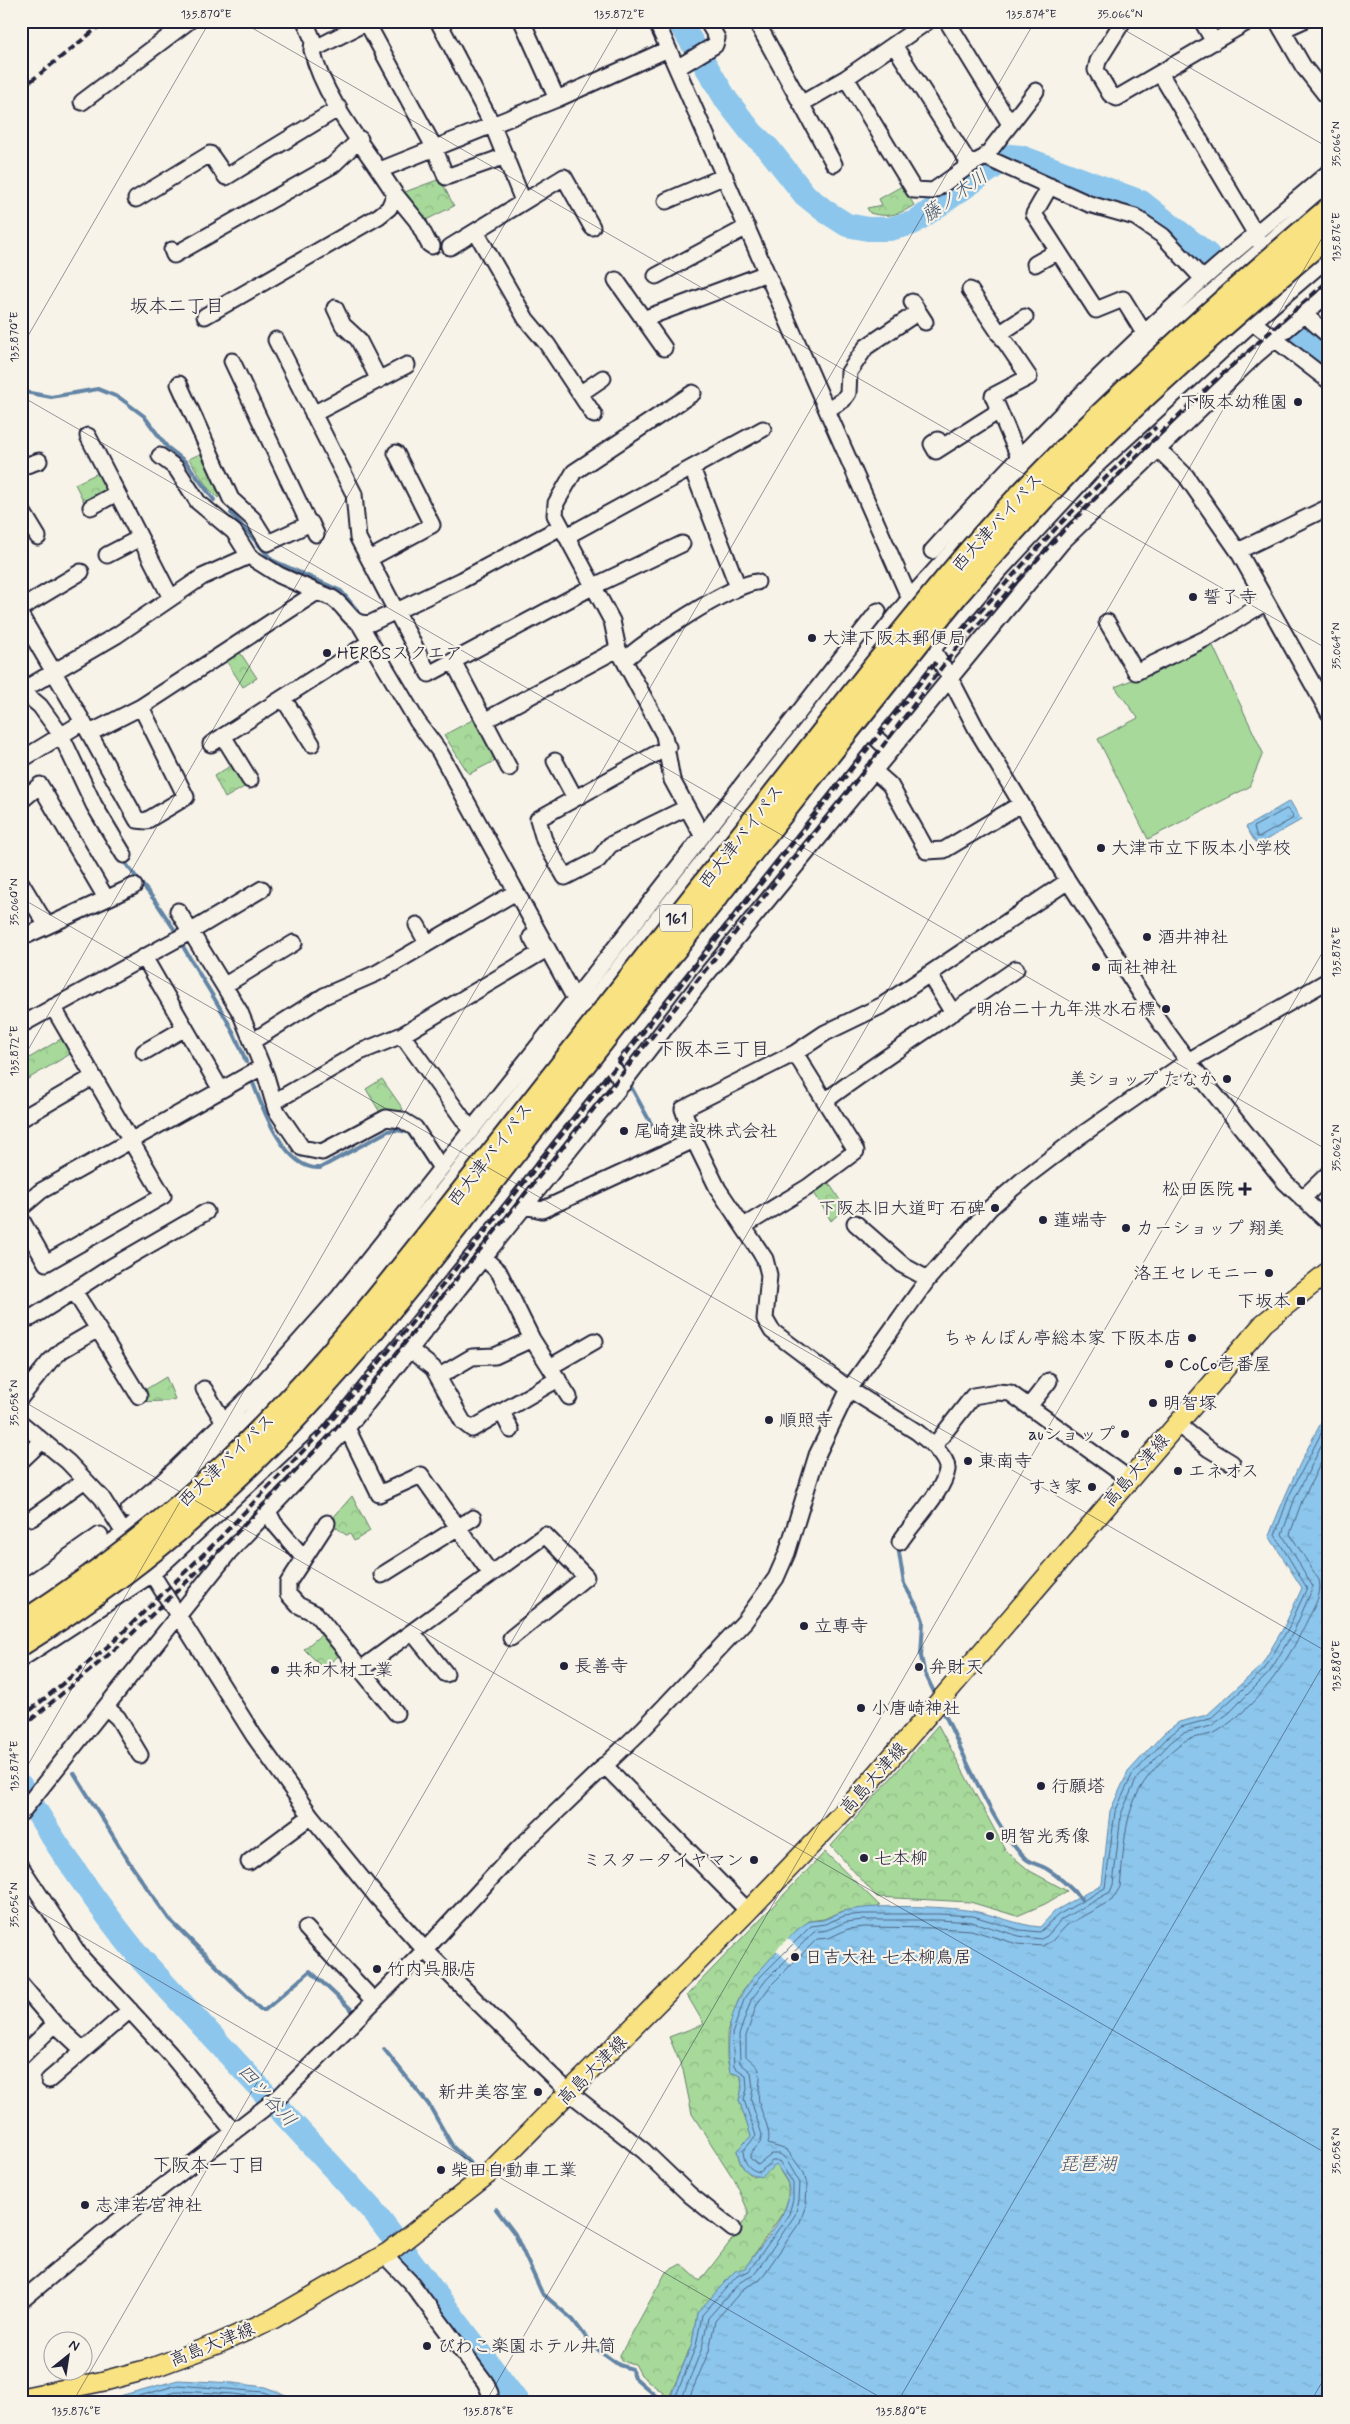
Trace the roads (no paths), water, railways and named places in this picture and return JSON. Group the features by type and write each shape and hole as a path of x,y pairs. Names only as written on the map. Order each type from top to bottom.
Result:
{"highway":[{"name":"西大津バイパス","path":"21,1623 108,1564 172,1513 227,1462 280,1408 326,1356 426,1235 863,680 945,580 1014,501 1095,419 1208,313 1329,208"},
{"name":"西大津バイパス","path":"21,1645 128,1572 184,1526 240,1475 294,1420 341,1369 404,1292 959,593 1028,516 1108,432 1221,327 1329,235"}],"main road":[{"name":"高島大津線","path":"21,2398 149,2369 218,2344 272,2319 387,2254 488,2174 748,1911 878,1774 1128,1478 1264,1323 1329,1271"}],"street":[{"path":"82,102 189,21"},
{"path":"305,21 312,40 316,67 339,108 395,194 417,221 432,246"},
{"path":"312,50 367,21 434,147 446,177 506,156"},
{"path":"438,21 492,124 523,201"},
{"path":"522,21 557,99"},
{"path":"656,21 932,650 950,678 977,730 1021,804 1152,1011 1188,1061 1244,1132 1302,1199 1329,1223"},
{"path":"677,68 715,45 717,38 707,21"},
{"path":"756,21 837,165"},
{"path":"801,104 846,78 928,21"},
{"path":"947,21 1010,124"},
{"path":"1123,21 1098,61 1096,70 1110,94 1117,98 1249,21"},
{"path":"1202,21 1214,42"},
{"path":"1302,21 1280,26 1302,66 1328,96"},
{"path":"894,45 970,165"},
{"path":"380,170 557,99 668,49"},
{"path":"1160,72 1255,235 1294,287 1307,311 1329,336"},
{"path":"846,78 914,190 933,191 970,165 987,158 1010,124 1036,91"},
{"path":"136,199 210,154 226,177 339,108"},
{"path":"171,255 333,165 360,139"},
{"path":"987,158 1089,204 1135,217 1163,236 1199,289"},
{"path":"932,551 1144,333 1199,289 1255,235 1329,172"},
{"path":"666,201 725,176"},
{"path":"450,247 564,177 592,227"},
{"path":"1050,186 1034,214 1096,310 1124,299 1144,333"},
{"path":"1086,394 1151,345 1199,289 1217,289 1329,191"},
{"path":"205,316 379,216 389,208 395,194"},
{"path":"656,276 747,227"},
{"path":"476,232 526,319 547,344 594,415"},
{"path":"1035,264 1058,251"},
{"path":"21,1659 152,1574 316,1422 475,1226 868,729 999,571 1098,464 1252,323 1329,257"},
{"path":"643,319 767,273"},
{"path":"616,280 664,348"},
{"path":"1217,289 1252,323 1329,381"},
{"path":"970,290 1029,378 993,396 1019,457"},
{"path":"21,1813 39,1793 229,1552 347,1428 409,1348 484,1258 623,1084 702,980 1062,542 1157,448 1275,339 1329,293"},
{"path":"335,308 343,325 358,339 379,380"},
{"path":"827,410 843,400 848,393 849,372 866,348 918,312"},
{"path":"999,334 1025,317"},
{"path":"276,340 354,494 358,538 398,611 429,674 594,586 682,544"},
{"path":"179,384 231,498 253,519 268,542 312,529 232,361"},
{"path":"313,414 407,365"},
{"path":"581,393 603,378"},
{"path":"693,392 574,472 556,503 556,515 612,621 621,654 664,735 668,747 672,780 702,835"},
{"path":"938,440 932,444 936,451 999,411"},
{"path":"130,1510 168,1486 257,1409 341,1315 432,1192 563,1026 800,737 910,598 976,506 1019,457 1062,418"},
{"path":"160,456 176,468 187,487 214,516 234,532 249,556 279,575 333,599 349,617 359,623 371,623 564,532 692,468 763,429"},
{"path":"88,436 171,598"},
{"path":"1157,448 1186,476 1238,551 1329,713"},
{"path":"369,559 432,525 396,453"},
{"path":"21,467 39,460"},
{"path":"692,468 738,586"},
{"path":"91,507 117,493"},
{"path":"214,516 231,498"},
{"path":"1238,551 1329,507"},
{"path":"21,509 38,536"},
{"path":"107,555 140,538"},
{"path":"124,855 94,805 62,735 40,706 21,691 117,635 202,577 249,556"},
{"path":"21,608 81,572"},
{"path":"484,721 621,654 738,586 757,582"},
{"path":"21,760 62,735 87,728 141,707 317,592"},
{"path":"1107,622 1136,672 1209,636 1266,602"},
{"path":"21,1590 70,1565 124,1533 224,1422 258,1388 432,1192 441,1168 471,1130 563,1026 575,999 878,611"},
{"path":"21,616 87,728 137,820 146,821 186,797 141,707"},
{"path":"359,623 366,645 392,697"},
{"path":"858,636 870,647"},
{"path":"250,780 217,740 366,645"},
{"path":"366,645 417,721 439,750 575,999"},
{"path":"453,661 509,768"},
{"path":"818,688 868,729 870,734 890,751"},
{"path":"283,698 312,744"},
{"path":"787,727 800,737"},
{"path":"668,747 538,819 544,840 565,877 598,860 610,845 686,808"},
{"path":"555,761 575,798"},
{"path":"874,770 890,785 927,851 944,850 1021,804"},
{"path":"21,801 40,785 106,898"},
{"path":"274,1102 360,1052 402,1035 540,954 498,879"},
{"path":"900,1542 924,1511 942,1481 947,1469 946,1461 934,1446 917,1432 849,1389 772,1331 765,1319 769,1275 766,1259 718,1189 694,1140 683,1109 795,1053 825,1033 884,1005 1068,881"},
{"path":"21,883 47,926"},
{"path":"21,938 134,886"},
{"path":"21,1026 190,932 262,889"},
{"path":"253,1041 324,996 377,973 508,896"},
{"path":"178,911 225,985 253,1041 276,1110 302,1148 322,1152 386,1118 402,1120 415,1128 441,1168"},
{"path":"417,925 427,943"},
{"path":"225,985 294,943"},
{"path":"144,957 221,1090"},
{"path":"825,1101 892,1052 953,1013 1016,969"},
{"path":"929,974 953,1013"},
{"path":"21,2301 100,2235 280,2096 425,1950 519,1848 604,1764 644,1728 745,1620 776,1578 787,1553 817,1455 849,1389 928,1280 990,1208 1026,1177 1080,1136 1188,1061 1329,980"},
{"path":"21,1220 46,1263 163,1196 53,1007"},
{"path":"563,1026 607,1058 623,1084"},
{"path":"144,1052 185,1028"},
{"path":"402,1035 471,1130"},
{"path":"744,1226 808,1187 856,1152 795,1053"},
{"path":"21,1208 41,1191 130,1139 262,1067"},
{"path":"21,1119 94,1077"},
{"path":"525,1206 542,1210 694,1140"},
{"path":"1302,1199 1329,1173"},
{"path":"432,1192 496,1242"},
{"path":"21,1316 31,1318 110,1267 206,1212"},
{"path":"854,1223 904,1266 928,1280"},
{"path":"484,1258 499,1272 532,1338 569,1396"},
{"path":"74,1291 131,1375 139,1396"},
{"path":"21,1397 44,1367 62,1350 98,1329"},
{"path":"438,1377 472,1357 495,1356 532,1338"},
{"path":"409,1348 433,1368 463,1422 472,1429 502,1412 595,1341"},
{"path":"1030,1405 1049,1380"},
{"path":"204,1388 224,1422"},
{"path":"934,1446 973,1396 997,1392 1010,1393 1030,1405 1128,1478"},
{"path":"502,1412 511,1430"},
{"path":"21,1423 85,1480 102,1498 254,1736 311,1816 377,1897 425,1950 570,2093 644,2151 690,2195 730,2221"},
{"path":"1176,1423 1209,1449 1232,1463"},
{"path":"347,1428 379,1494 421,1475 491,1574"},
{"path":"21,1461 42,1441"},
{"path":"32,1518 85,1480"},
{"path":"268,1511 274,1523 303,1557"},
{"path":"382,1575 473,1518"},
{"path":"327,1523 303,1557 288,1583 288,1594 298,1605 316,1614 396,1713"},
{"path":"21,1607 70,1565 100,1535"},
{"path":"361,1670 545,1535 586,1577 511,1638"},
{"path":"412,1632 446,1674"},
{"path":"106,1708 118,1718 140,1755"},
{"path":"604,1764 748,1911"},
{"path":"250,1862 311,1816"},
{"path":"21,1867 80,1956 171,2055 234,2132"},
{"path":"306,1928 374,2001"},
{"path":"21,1984 55,2024 83,2050"},
{"path":"49,2080 130,2010"},
{"path":"21,2057 55,2024"},
{"path":"387,2254 485,2382 490,2393 488,2403"}],"water":[{"path":"1290,801 1301,820 1257,845 1246,827"},
{"name":"琵琶湖","path":"1329,1409 1329,2403 668,2403 692,2344 697,2313 735,2271 745,2268 774,2228 786,2205 789,2194 787,2181 776,2164 762,2177 756,2176 744,2168 738,2156 737,2150 751,2136 739,2100 742,2088 741,2076 730,2072 728,2043 729,2029 737,2003 744,1991 752,1979 784,1943 810,1921 823,1920 844,1911 857,1909 908,1906 973,1911 1040,1927 1055,1911 1102,1884 1110,1811 1128,1772 1164,1733 1179,1722 1207,1715 1261,1666 1284,1627 1302,1588 1269,1536 1296,1471"},
{"path":"178,2380 265,2387 307,2403 94,2403"}],"waterway":[{"name":"藤ノ木川","path":"679,21 727,101 752,133 768,148 805,195 847,225 868,229 889,229 913,223 1010,156 1021,157 1141,202 1208,255"},
{"name":"藤ノ木川","path":"1295,331 1329,360"},
{"path":"21,395 25,392 51,397 98,389 120,398 144,416 167,447 186,462 214,500"},
{"path":"231,513 272,560 341,591 357,610"},
{"path":"122,859 156,902 174,929"},
{"path":"184,948 226,1018 246,1062"},
{"path":"253,1083 270,1123 286,1150 297,1160 308,1166 320,1168 388,1131 396,1130 408,1132 430,1165"},
{"path":"630,1085 654,1129 670,1139"},
{"path":"752,1252 760,1268"},
{"path":"759,1319 759,1324 767,1334"},
{"path":"898,1546 904,1584 923,1621 921,1656 924,1671 933,1690"},
{"path":"944,1713 991,1811 1014,1846 1028,1861 1045,1868 1081,1899"},
{"path":"74,1773 131,1865 169,1919 261,2010 265,2010 310,1971 353,2011"},
{"name":"四ツ谷川","path":"21,1786 78,1875 142,1960 373,2211 518,2403"},
{"path":"384,2049 429,2105 453,2147 478,2171"},
{"path":"496,2209 515,2234 542,2293 573,2320 589,2341 602,2353 619,2365 632,2369 633,2376 664,2403"}],"railway":[{"path":"21,89 106,21"},
{"path":"21,1728 119,1646 221,1549 332,1433 864,771 954,651 1064,530 1139,454 1210,385 1329,280"},
{"path":"955,639 1059,525 1156,427"},
{"path":"21,1718 113,1642 214,1544 326,1427 442,1286 938,660"}],"place":[{"name":"下阪本幼稚園","path":"1298,402"},
{"name":"誓了寺","path":"1193,597"},
{"name":"大津下阪本郵便局","path":"812,638"},
{"name":"HERBSスクエア","path":"327,653"},
{"name":"大津市立下阪本小学校","path":"1101,848"},
{"name":"酒井神社","path":"1147,937"},
{"name":"両社神社","path":"1096,967"},
{"name":"明冶二十九年洪水石標","path":"1166,1009"},
{"name":"美ショップ たなか","path":"1227,1079"},
{"name":"尾崎建設株式会社","path":"624,1131"},
{"name":"松田医院","path":"1245,1189"},
{"name":"下阪本旧大道町 石碑","path":"995,1208"},
{"name":"蓮端寺","path":"1043,1220"},
{"name":"カーショップ 翔美","path":"1126,1228"},
{"name":"洛王セレモニー","path":"1269,1273"},
{"name":"下坂本","path":"1301,1301"},
{"name":"ちゃんぽん亭総本家 下阪本店","path":"1192,1338"},
{"name":"CoCo壱番屋","path":"1169,1364"},
{"name":"明智塚","path":"1153,1403"},
{"name":"順照寺","path":"769,1420"},
{"name":"auショップ","path":"1125,1434"},
{"name":"東南寺","path":"968,1461"},
{"name":"エネオス","path":"1178,1471"},
{"name":"すき家","path":"1092,1487"},
{"name":"立専寺","path":"804,1626"},
{"name":"長善寺","path":"564,1666"},
{"name":"弁財天","path":"919,1667"},
{"name":"共和木材工業","path":"275,1670"},
{"name":"小唐崎神社","path":"861,1708"},
{"name":"行願塔","path":"1041,1786"},
{"name":"明智光秀像","path":"990,1836"},
{"name":"七本柳","path":"864,1858"},
{"name":"ミスタータイヤマン","path":"754,1860"},
{"name":"日吉大社 七本柳鳥居","path":"795,1957"},
{"name":"竹内呉服店","path":"377,1969"},
{"name":"新井美容室","path":"538,2092"},
{"name":"柴田自動車工業","path":"441,2170"},
{"name":"志津若宮神社","path":"85,2205"},
{"name":"びわこ楽園ホテル井筒","path":"427,2346"}],"district":[{"name":"坂本二丁目","path":"177,305"},
{"name":"下阪本三丁目","path":"713,1048"},
{"name":"下阪本一丁目","path":"209,2164"}]}
